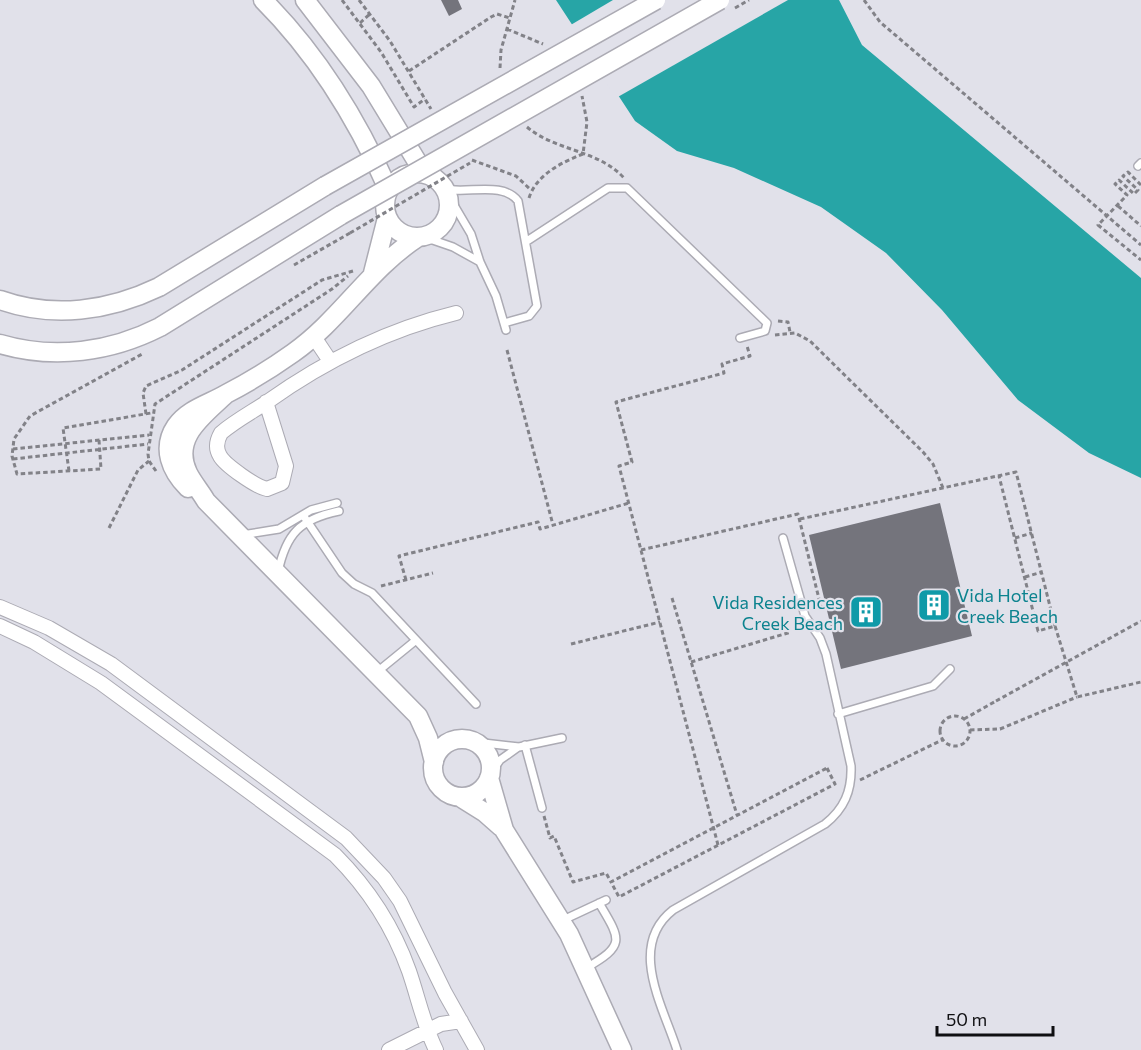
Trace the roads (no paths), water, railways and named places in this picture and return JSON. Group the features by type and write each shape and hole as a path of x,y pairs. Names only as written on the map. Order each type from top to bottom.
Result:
{"street":[{"path":"263,0 309,52 344,101 368,144 388,189"},
{"path":"305,0 347,51 424,173"},
{"path":"0,300 24,307 60,310 95,309 130,300 159,287 325,186 656,0"},
{"path":"0,344 32,351 73,352 133,340 160,327 341,215 720,0"},
{"path":"365,272 442,225 447,216 446,192 436,179 424,173 410,173 397,179 388,189 384,208 387,218 399,232 420,237"},
{"path":"387,218 385,232 344,308 308,341 225,395 205,404 184,418 170,441 169,459 176,475 189,489 206,501 278,572 378,672 418,716 428,738 435,778 439,785 483,812 504,830 561,921 586,968 622,1050"},
{"path":"266,402 287,472 282,483 267,489 257,485 224,460 217,444 225,429 323,364 391,332 456,313"},
{"path":"308,341 323,364"},
{"path":"0,607 50,628 111,664 346,838 378,871 400,901 475,1049"},
{"path":"0,626 34,642 101,682 335,855 354,874 385,918 408,968 436,1050"},
{"path":"418,716 470,740 486,752 504,830"},
{"path":"434,762 442,747 456,740 470,740"},
{"path":"460,797 481,790 490,776"},
{"path":"389,1050 441,1024 461,1021"}],"lane":[{"path":"527,241 608,188 627,188 767,323 765,331 743,340"},
{"path":"504,191 518,201 537,306 529,316 505,326 494,290 480,262 468,227 446,192 504,191"},
{"path":"420,237 453,247 480,262"},
{"path":"240,535 271,532 303,515 338,503"},
{"path":"278,572 286,543 308,522 339,511"},
{"path":"303,515 342,573 354,584 367,589 476,704"},
{"path":"676,1050 648,959 651,940 659,923 673,910 825,824 839,811 851,785 851,766 824,646 805,616 783,537"},
{"path":"378,672 415,641"},
{"path":"838,714 933,686 950,669"},
{"path":"490,776 506,755 522,746 561,738"},
{"path":"470,740 522,746"},
{"path":"522,746 542,808"},
{"path":"561,921 603,902 615,931 616,941 608,956 586,968"}],"water":[{"path":"556,0 839,0 862,45 1141,278 1141,478 1089,453 1018,400 942,310 886,253 821,207 734,168 677,151 635,121"}],"place":[{"name":"Vida Hotel Creek Beach","path":"934,605"},
{"name":"Vida Residences Creek Beach","path":"866,612"}]}
